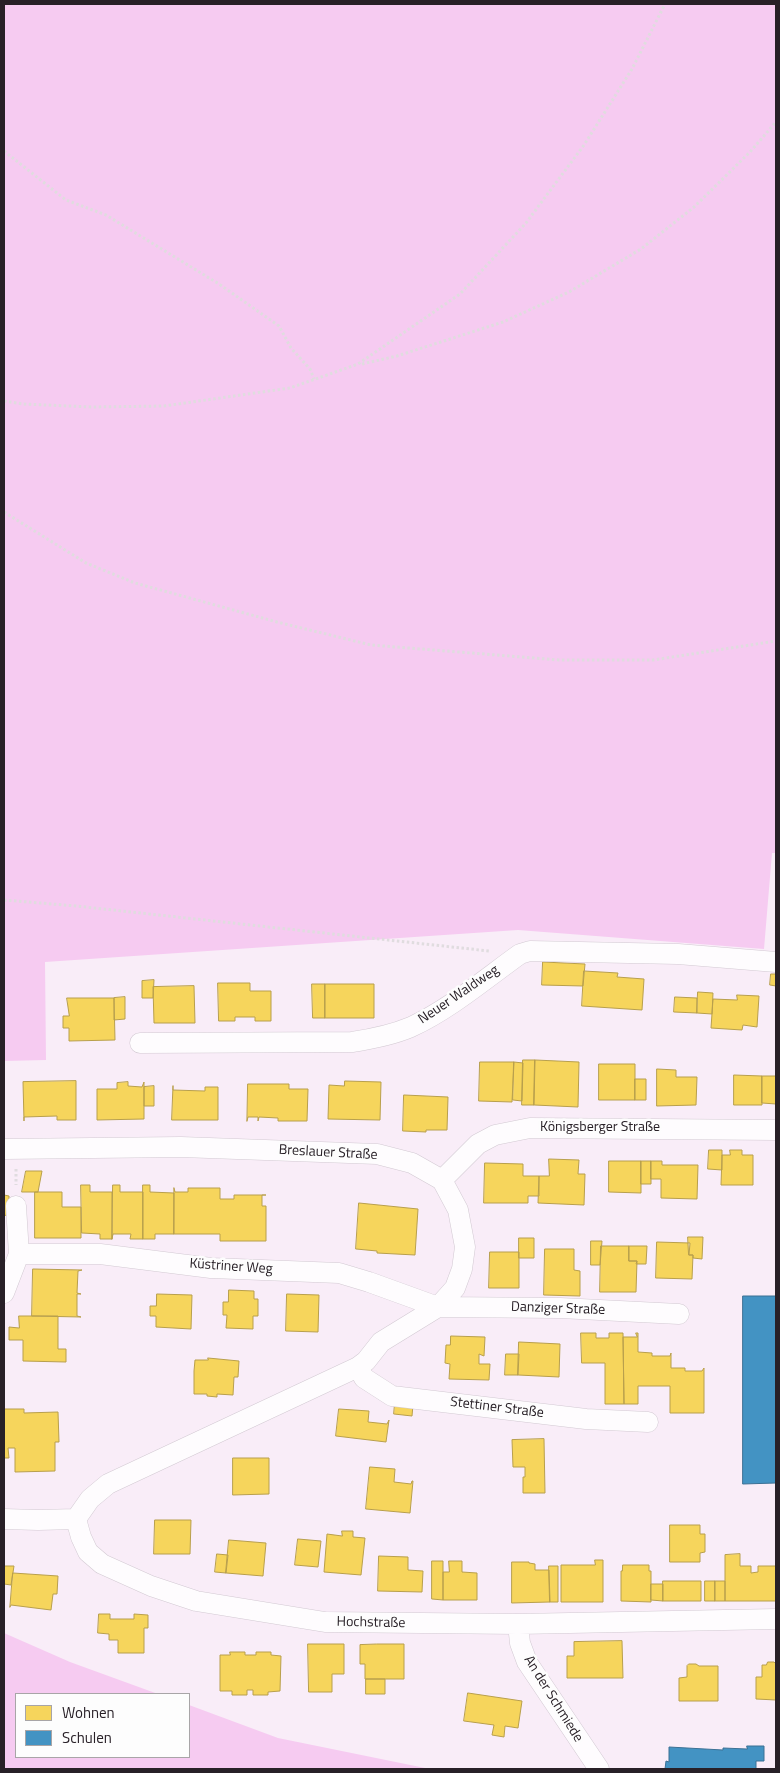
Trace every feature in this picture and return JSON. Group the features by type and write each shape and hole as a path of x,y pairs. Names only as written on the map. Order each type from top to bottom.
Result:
{"street":[{"name":"Neuer Waldweg","path":"140,1043 352,1042 380,1037 411,1027 443,1009 520,954 541,950 678,954 776,962"},
{"name":"Königsberger Straße","path":"442,1180 478,1144 495,1135 530,1128 776,1130"},
{"name":"Breslauer Straße","path":"10,1149 181,1147 377,1154 412,1163 442,1180"},
{"path":"4,1518 38,1520 76,1519 90,1499 108,1484 358,1367 366,1361 381,1342 438,1307 456,1288 462,1269 465,1247 458,1210 442,1180"},
{"path":"4,1293 19,1254 16,1206"},
{"name":"Küstriner Weg","path":"19,1254 100,1254 210,1268 339,1273 438,1307"},
{"name":"Danziger Straße","path":"438,1307 560,1308 679,1314"},
{"name":"Stettiner Straße","path":"358,1367 364,1378 392,1396 586,1419 648,1422"},
{"name":"Hochstraße","path":"76,1519 88,1552 102,1564 150,1586 196,1601 325,1622 518,1624 776,1619"},
{"name":"An der Schmiede","path":"518,1624 520,1643 527,1662 599,1769"}],"path":[{"path":"358,364 460,294 526,223 584,145 632,69 665,4"},
{"path":"4,401 23,404 92,407 164,406 290,388 358,364 397,356 503,322 569,292 641,249 694,208 750,152 776,122"},
{"path":"4,151 66,200 106,215 219,284 278,326 291,348 310,369 314,379"},
{"path":"4,512 86,563 135,583 277,622 371,645 558,660 653,660 776,641"},
{"path":"4,900 76,906 520,954"},
{"path":"10,1149 16,1206"}],"shaded area":[{"path":"4,4 776,4 776,853 772,853 764,949 518,930 45,962 46,1060 4,1061"},
{"path":"4,1633 70,1662 155,1693 15,1693 15,1758 190,1758 190,1705 278,1738 430,1769 4,1769"}],"building: Wohnen":[{"path":"543,962 585,964 583,986 542,985"},
{"path":"584,971 618,973 617,977 644,979 642,1010 582,1006"},
{"path":"771,974 776,974 776,986 770,985"},
{"path":"154,980 153,998 142,998 142,981"},
{"path":"218,983 250,983 250,991 271,991 271,1021 255,1021 255,1017 235,1017 235,1021 219,1021"},
{"path":"312,984 325,984 325,1018 313,1018"},
{"path":"325,984 374,984 374,1018 325,1018"},
{"path":"194,986 195,1023 154,1023 153,987"},
{"path":"698,992 713,993 712,1014 697,1013"},
{"path":"737,995 759,996 757,1027 743,1025 742,1030 711,1028 713,999 737,1000"},
{"path":"125,997 125,1019 114,1020 114,998"},
{"path":"675,997 697,998 697,1013 674,1012"},
{"path":"67,998 114,998 115,1040 69,1041 69,1028 63,1028 63,1016 69,1016"},
{"path":"523,1060 535,1060 534,1105 522,1105"},
{"path":"535,1060 579,1062 578,1107 534,1105"},
{"path":"480,1062 514,1062 512,1102 479,1101"},
{"path":"514,1062 523,1063 522,1101 513,1100"},
{"path":"599,1064 635,1064 635,1100 599,1100"},
{"path":"657,1069 676,1070 676,1077 697,1077 696,1105 657,1106"},
{"path":"734,1075 762,1076 762,1105 734,1105"},
{"path":"762,1076 776,1076 776,1104 762,1103"},
{"path":"635,1079 646,1079 646,1100 635,1100"},
{"path":"76,1081 76,1120 57,1120 57,1116 24,1117 24,1121 23,1082"},
{"path":"345,1081 381,1082 380,1120 328,1119 329,1085 344,1086"},
{"path":"128,1082 128,1086 142,1087 144,1082 144,1119 97,1120 97,1089 117,1089 117,1083"},
{"path":"248,1084 289,1084 289,1089 308,1089 307,1121 278,1121 278,1118 259,1117 258,1121 258,1117 248,1117 247,1121"},
{"path":"154,1086 154,1106 144,1106 144,1087"},
{"path":"173,1086 173,1090 205,1091 205,1087 218,1087 218,1120 172,1120"},
{"path":"404,1095 448,1097 447,1130 426,1130 426,1132 403,1131"},
{"path":"709,1150 722,1150 722,1170 708,1169"},
{"path":"730,1150 742,1150 742,1155 753,1155 753,1185 721,1185 722,1155 730,1155"},
{"path":"549,1159 579,1160 578,1174 585,1174 584,1205 538,1203 539,1176 549,1176"},
{"path":"609,1161 641,1161 641,1193 609,1192"},
{"path":"641,1161 651,1161 651,1184 641,1184"},
{"path":"651,1161 662,1161 662,1165 698,1165 697,1199 661,1198 661,1179 651,1179"},
{"path":"485,1163 523,1164 523,1176 539,1176 539,1196 528,1196 528,1203 484,1203"},
{"path":"26,1171 42,1171 38,1192 22,1192"},
{"path":"81,1185 90,1185 90,1192 112,1192 112,1239 100,1239 100,1234 82,1233"},
{"path":"113,1185 120,1185 120,1192 143,1192 143,1239 130,1239 131,1234 113,1234 112,1239"},
{"path":"143,1185 150,1185 150,1192 174,1193 174,1234 155,1234 155,1239 143,1239"},
{"path":"174,1188 175,1192 188,1192 188,1188 220,1188 220,1199 234,1199 234,1195 262,1195 262,1206 266,1206 266,1241 220,1241 220,1234 174,1234"},
{"path":"35,1192 62,1192 62,1207 81,1207 81,1238 35,1238"},
{"path":"4,1195 9,1196 9,1216 4,1215"},
{"path":"359,1203 418,1209 415,1255 377,1253 377,1251 356,1249"},
{"path":"688,1237 703,1237 702,1259 693,1258 693,1255 689,1255"},
{"path":"519,1238 534,1238 534,1258 519,1258"},
{"path":"591,1241 602,1241 600,1265 591,1265"},
{"path":"657,1242 690,1243 689,1255 693,1255 692,1279 656,1278"},
{"path":"601,1246 629,1246 629,1261 637,1261 636,1292 600,1292"},
{"path":"629,1246 647,1246 646,1264 636,1264 637,1261 629,1261"},
{"path":"545,1249 574,1249 574,1270 580,1271 580,1296 544,1295"},
{"path":"490,1252 519,1252 519,1288 489,1288"},
{"path":"33,1269 82,1270 78,1271 77,1293 81,1294 77,1294 77,1316 81,1317 32,1316"},
{"path":"229,1290 254,1291 254,1299 258,1299 258,1316 253,1316 253,1329 226,1328 227,1315 223,1315 223,1302 228,1302"},
{"path":"157,1294 192,1295 191,1329 156,1327 156,1316 150,1316 150,1306 156,1306"},
{"path":"287,1294 319,1295 318,1332 286,1331"},
{"path":"19,1316 58,1316 58,1349 66,1349 66,1362 23,1361 23,1340 9,1340 9,1327 19,1328"},
{"path":"581,1333 596,1333 596,1338 609,1338 609,1333 623,1333 624,1404 605,1404 605,1363 582,1363"},
{"path":"636,1333 638,1333 638,1352 652,1353 652,1356 670,1356 671,1353 671,1368 685,1368 685,1371 702,1371 704,1368 704,1413 670,1413 670,1386 638,1386 638,1404 624,1404 623,1337 637,1337"},
{"path":"451,1336 485,1337 484,1356 479,1354 479,1364 490,1364 489,1380 449,1379 450,1364 445,1363 446,1345 450,1345"},
{"path":"519,1342 560,1344 559,1377 518,1375"},
{"path":"506,1354 519,1354 518,1375 505,1375"},
{"path":"208,1358 239,1361 238,1377 234,1377 233,1395 217,1394 217,1397 207,1396 207,1394 194,1394 195,1360 208,1360"},
{"path":"395,1403 413,1405 412,1416 394,1414"},
{"path":"4,1409 24,1409 24,1413 58,1412 59,1442 55,1442 55,1471 15,1472 15,1448 8,1448 9,1458 4,1458"},
{"path":"339,1409 369,1411 368,1422 387,1424 389,1420 386,1442 336,1436"},
{"path":"544,1439 545,1493 523,1493 525,1467 513,1467 512,1440"},
{"path":"233,1458 269,1458 269,1494 233,1495"},
{"path":"370,1467 395,1469 394,1482 411,1484 413,1481 410,1513 366,1509"},
{"path":"155,1520 191,1520 190,1554 154,1554"},
{"path":"670,1525 700,1525 700,1534 705,1534 705,1552 700,1553 700,1562 670,1562"},
{"path":"342,1531 353,1531 353,1537 365,1538 361,1575 324,1572 327,1534 342,1536"},
{"path":"298,1539 321,1541 318,1567 295,1565"},
{"path":"229,1540 266,1543 263,1576 226,1573"},
{"path":"217,1554 228,1555 226,1573 215,1572"},
{"path":"740,1554 740,1566 751,1566 751,1573 758,1572 758,1566 776,1566 776,1601 725,1601 725,1555"},
{"path":"379,1556 408,1557 408,1570 423,1571 422,1592 378,1591"},
{"path":"595,1560 603,1560 603,1602 561,1602 561,1565 595,1565"},
{"path":"432,1561 443,1561 443,1600 432,1599"},
{"path":"449,1561 462,1561 462,1572 477,1573 477,1600 443,1600 443,1572 449,1572"},
{"path":"512,1562 529,1562 535,1564 535,1570 549,1570 550,1602 512,1603"},
{"path":"623,1565 649,1565 649,1571 651,1571 651,1602 621,1601 621,1571"},
{"path":"4,1566 14,1566 11,1585 4,1584"},
{"path":"549,1566 558,1566 558,1602 550,1602"},
{"path":"13,1573 58,1576 57,1594 53,1594 51,1610 11,1605 10,1607"},
{"path":"663,1581 701,1581 701,1601 663,1601"},
{"path":"705,1581 715,1581 715,1601 705,1601"},
{"path":"715,1581 725,1581 725,1601 715,1601"},
{"path":"651,1584 663,1584 663,1601 651,1600"},
{"path":"99,1614 110,1614 110,1619 134,1619 134,1614 148,1615 148,1628 144,1628 144,1653 118,1653 118,1640 109,1640 109,1634 98,1633"},
{"path":"622,1641 623,1678 567,1678 567,1656 574,1656 574,1642"},
{"path":"308,1644 344,1644 344,1674 332,1674 332,1692 309,1692"},
{"path":"404,1644 404,1679 365,1679 365,1664 360,1664 360,1645"},
{"path":"230,1652 245,1652 245,1655 256,1655 256,1652 271,1652 271,1655 281,1656 280,1691 268,1692 268,1695 253,1695 253,1690 247,1690 247,1695 232,1695 232,1691 220,1691 220,1655 230,1655"},
{"path":"768,1662 776,1664 776,1700 756,1699 756,1677 762,1677 762,1665 766,1665"},
{"path":"689,1664 718,1666 718,1701 679,1701 679,1678 687,1677 687,1666"},
{"path":"366,1679 385,1679 385,1694 366,1694"},
{"path":"468,1693 522,1701 518,1728 505,1726 504,1737 492,1735 494,1725 464,1721"}],"building: Schulen":[{"path":"743,1296 776,1296 776,1483 743,1484"},
{"path":"747,1746 764,1746 764,1761 756,1761 756,1769 665,1769 666,1761 669,1762 669,1747 723,1750 723,1748 747,1749"}]}
